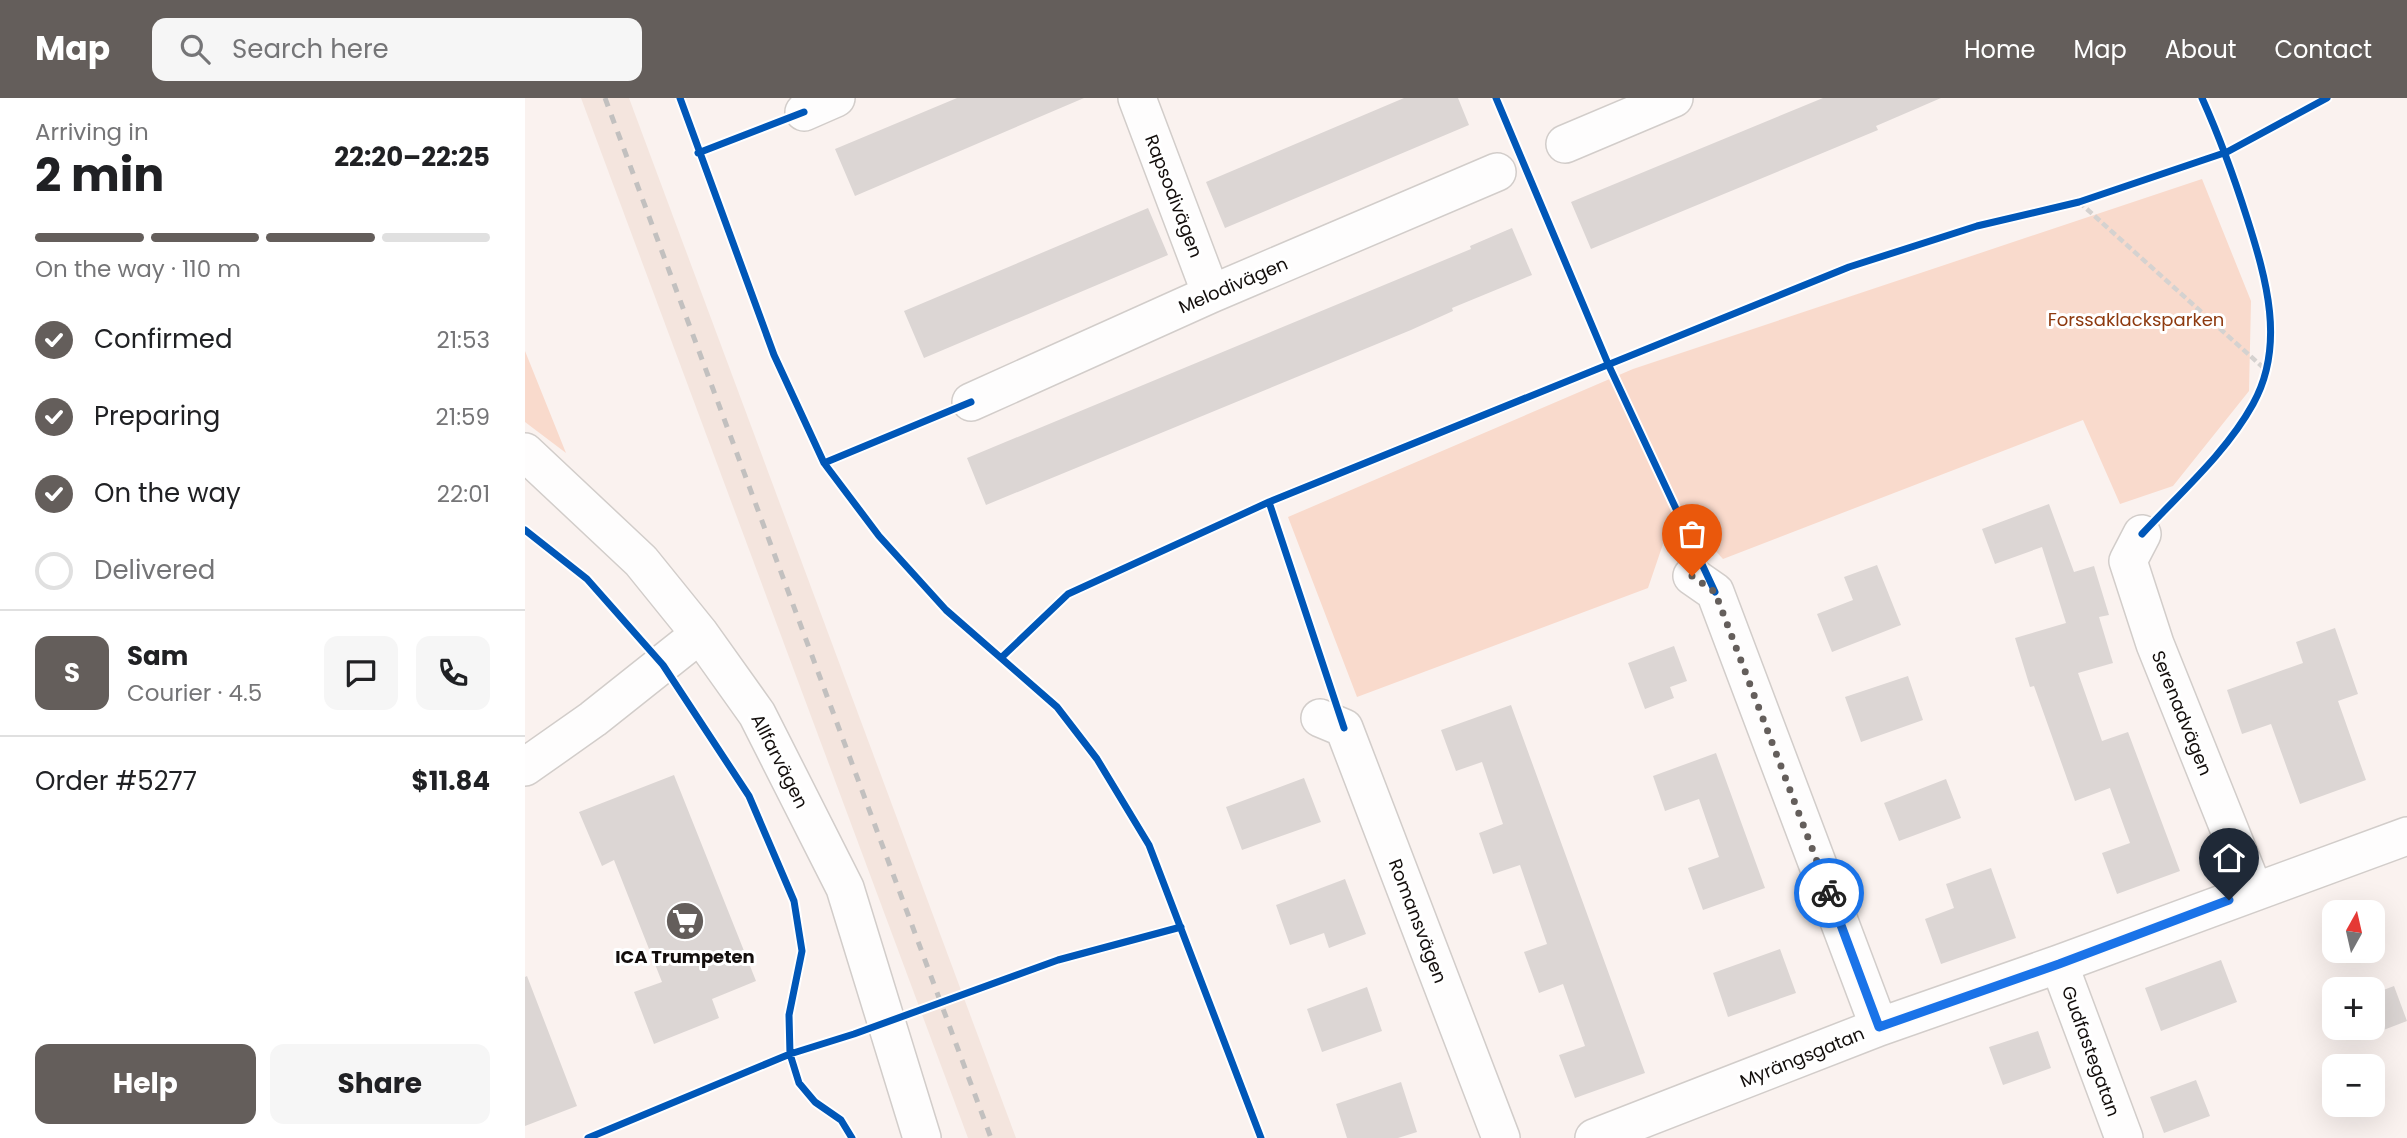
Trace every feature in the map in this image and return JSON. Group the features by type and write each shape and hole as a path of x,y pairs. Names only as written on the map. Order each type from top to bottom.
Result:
{"street":[{"name":"Rapsodivägen","path":"1137,98 1211,295"},
{"path":"1565,144 1674,98"},
{"name":"Melodivägen","path":"971,402 1497,172"},
{"name":"Allfarvägen","path":"525,452 641,561 700,634 757,714 845,888 922,1138"},
{"name":"Serenadvägen","path":"2142,534 2128,561 2155,644 2254,891"},
{"path":"1692,576 1715,592 1879,1027"},
{"path":"525,767 593,719 700,634"},
{"name":"Romansvägen","path":"1320,718 1344,728 1501,1138"},
{"name":"Myrängsgatan","path":"1594,1138 1637,1131 1879,1027 2407,836"},
{"name":"Gudfastegatan","path":"2059,964 2124,1138"}],"path":[{"path":"2066,205 2091,198"},
{"path":"2079,202 2267,371"},
{"path":"2262,382 2268,359"}],"shaded area":[{"path":"581,98 629,98 1016,1138 968,1138"}],"green space":[{"name":"Forssaklacksparken","path":"2202,179 2251,301 2249,391 2173,486 2120,504 2083,420 1723,559 1699,533 1663,544 1648,588 1357,697 1288,517 1633,369"},
{"path":"525,351 566,453 525,422"}],"building":[{"path":"957,98 1084,98 855,196 835,149"},
{"path":"1404,98 1458,98 1469,125 1225,228 1206,182"},
{"path":"1823,98 1941,98 1876,126 1878,130 1591,249 1571,202"},
{"path":"1148,208 1168,255 924,358 904,311"},
{"path":"1512,228 1532,275 1452,308 1453,311 1411,330 986,505 967,458 1471,249 1470,246"},
{"path":"2049,504 2074,572 2094,566 2109,615 2099,617 2113,663 2078,673 2102,741 2128,732 2180,871 2117,894 2102,853 2130,843 2110,788 2075,801 2034,686 2030,687 2015,638 2066,623 2042,547 1995,564 1982,529"},
{"path":"1877,565 1901,625 1832,652 1817,614 1853,600 1844,577"},
{"path":"2335,628 2358,694 2338,701 2366,780 2300,804 2271,724 2242,734 2227,690 2303,663 2296,642"},
{"path":"1674,646 1687,681 1670,687 1674,698 1645,709 1628,663"},
{"path":"1908,676 1923,720 1861,742 1845,697"},
{"path":"1511,705 1645,1073 1575,1098 1559,1055 1585,1046 1563,984 1539,993 1524,952 1547,944 1520,865 1493,874 1479,833 1503,824 1482,762 1456,771 1441,730"},
{"path":"1716,753 1765,888 1703,910 1688,868 1719,857 1699,799 1665,811 1653,776"},
{"name":"ICA Trumpeten","path":"674,775 756,981 712,999 719,1018 654,1044 634,992 662,982 614,860 602,866 579,812"},
{"path":"1304,778 1321,822 1242,850 1226,807"},
{"path":"1946,779 1961,818 1899,841 1884,803"},
{"path":"1991,868 2016,938 1941,964 1925,919 1954,908 1946,884"},
{"path":"1345,879 1366,934 1329,948 1324,933 1290,945 1276,905"},
{"path":"1780,949 1796,993 1728,1017 1713,973"},
{"path":"2221,960 2237,1002 2161,1031 2145,988"},
{"path":"527,976 577,1106 525,1126 525,977"},
{"path":"2394,986 2407,1021 2385,1029 2385,989"},
{"path":"1367,987 1382,1031 1322,1052 1307,1009"},
{"path":"2038,1031 2051,1068 2003,1085 1989,1047"},
{"path":"2196,1080 2210,1116 2164,1133 2150,1097"},
{"path":"1401,1082 1417,1132 1398,1138 1347,1138 1336,1104"}],"railway":[{"path":"605,98 991,1138"}],"cycle path":[{"path":"680,98 774,355 824,463 879,536 946,610 1057,707 1097,759 1149,845 1261,1138"},
{"path":"1496,98 1609,366 1715,592"},
{"path":"2142,534 2230,439 2253,404 2263,382 2269,358 2269,311 2261,264 2232,173 2202,98"},
{"path":"1002,657 1068,594 1269,502 1849,267 1977,226 2079,202 2227,152 2327,98"},
{"path":"698,153 804,112"},
{"path":"824,463 971,402"},
{"path":"1269,502 1344,728"},
{"path":"525,530 587,579 663,665 749,796 794,901 802,951 789,1015 790,1054 799,1083 815,1102 841,1120 852,1138"},
{"path":"588,1138 790,1054 854,1034 1058,960 1181,927"}],"way so far":[{"path":"1692,576 1715,592 1829,893"}],"place":[{"name":"ICA Trumpeten","path":"685,921"}],"route":[{"path":"1829,893 1879,1027 2059,964 2229,900"}]}
